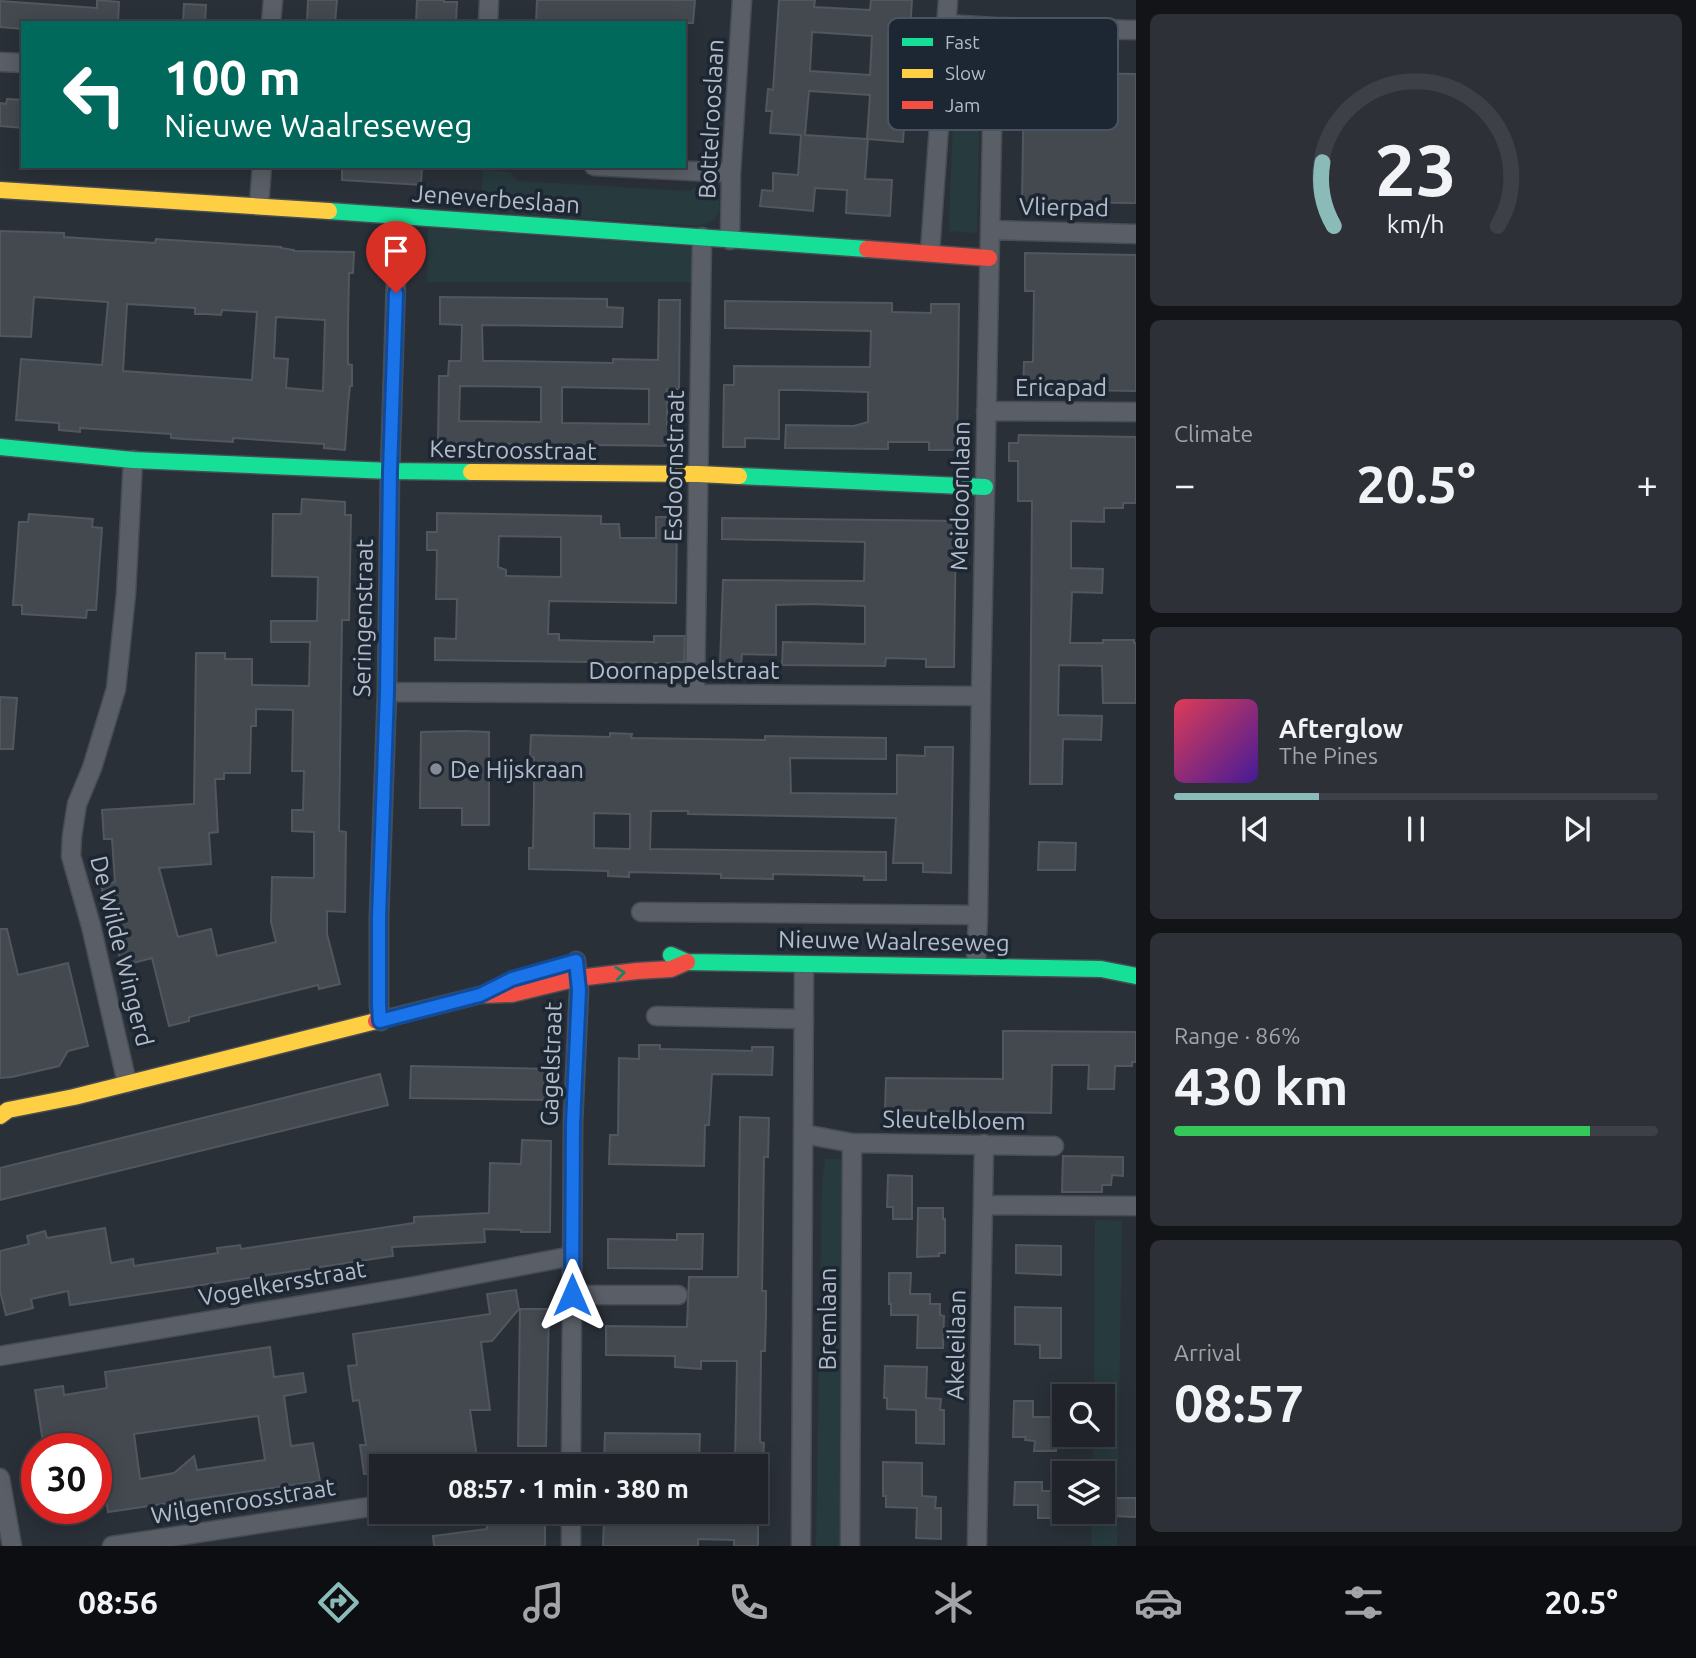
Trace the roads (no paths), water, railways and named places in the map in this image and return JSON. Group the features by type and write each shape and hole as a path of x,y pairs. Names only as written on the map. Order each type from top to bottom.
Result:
{"street":[{"path":"271,21 273,0"},
{"path":"488,21 489,0"},
{"name":"Bottelrooslaan","path":"730,240 731,173 742,0"},
{"path":"946,18 948,0"},
{"path":"1118,30 1136,30"},
{"path":"0,62 21,63"},
{"path":"930,252 939,130"},
{"name":"Meidoornlaan","path":"976,966 992,130"},
{"path":"260,205 262,168"},
{"name":"Jeneverbeslaan","path":"633,168 731,173"},
{"name":"Jeneverbeslaan","path":"0,190 260,205 989,258"},
{"name":"Seringenstraat","path":"380,1021 379,917 398,217"},
{"name":"Vlierpad","path":"990,230 1136,234"},
{"name":"Esdoornstraat","path":"695,694 702,237"},
{"name":"Ericapad","path":"986,411 1136,412"},
{"name":"Kerstroosstraat","path":"0,447 133,460 390,471 698,474 985,487"},
{"name":"De Wilde Wingerd","path":"127,1083 96,947 71,856 77,804 92,768 117,679 126,594 133,460"},
{"name":"Doornappelstraat","path":"387,692 981,696"},
{"name":"Nieuwe Waalreseweg","path":"641,912 978,915"},
{"name":"Nieuwe Waalreseweg","path":"658,954 669,954 687,962 1101,969 1136,976"},
{"name":"Nieuwe Waalreseweg","path":"1101,969 1136,961"},
{"name":"Nieuwe Waalreseweg","path":"480,995 512,994 576,966 637,971 671,969 687,962"},
{"name":"Bremlaan","path":"801,1546 804,965"},
{"name":"Gagelstraat","path":"571,1454 576,966"},
{"name":"Nieuwe Waalreseweg","path":"3,1111 480,995 512,979 537,972"},
{"path":"656,1016 804,1020"},
{"path":"803,1133 852,1143"},
{"name":"Bremlaan","path":"850,1546 852,1143"},
{"name":"Sleutelbloem","path":"852,1143 1054,1146"},
{"name":"Akeleilaan","path":"977,1546 984,1144"},
{"path":"984,1205 1136,1206"},
{"name":"Vogelkersstraat","path":"0,1356 410,1287 572,1256"},
{"path":"572,1295 678,1295"},
{"path":"0,1478 3,1518 12,1546"},
{"name":"Wilgenroosstraat","path":"112,1546 369,1507"},
{"path":"571,1524 571,1546"}],"place":[{"name":"De Hijskraan","path":"436,769"}]}
